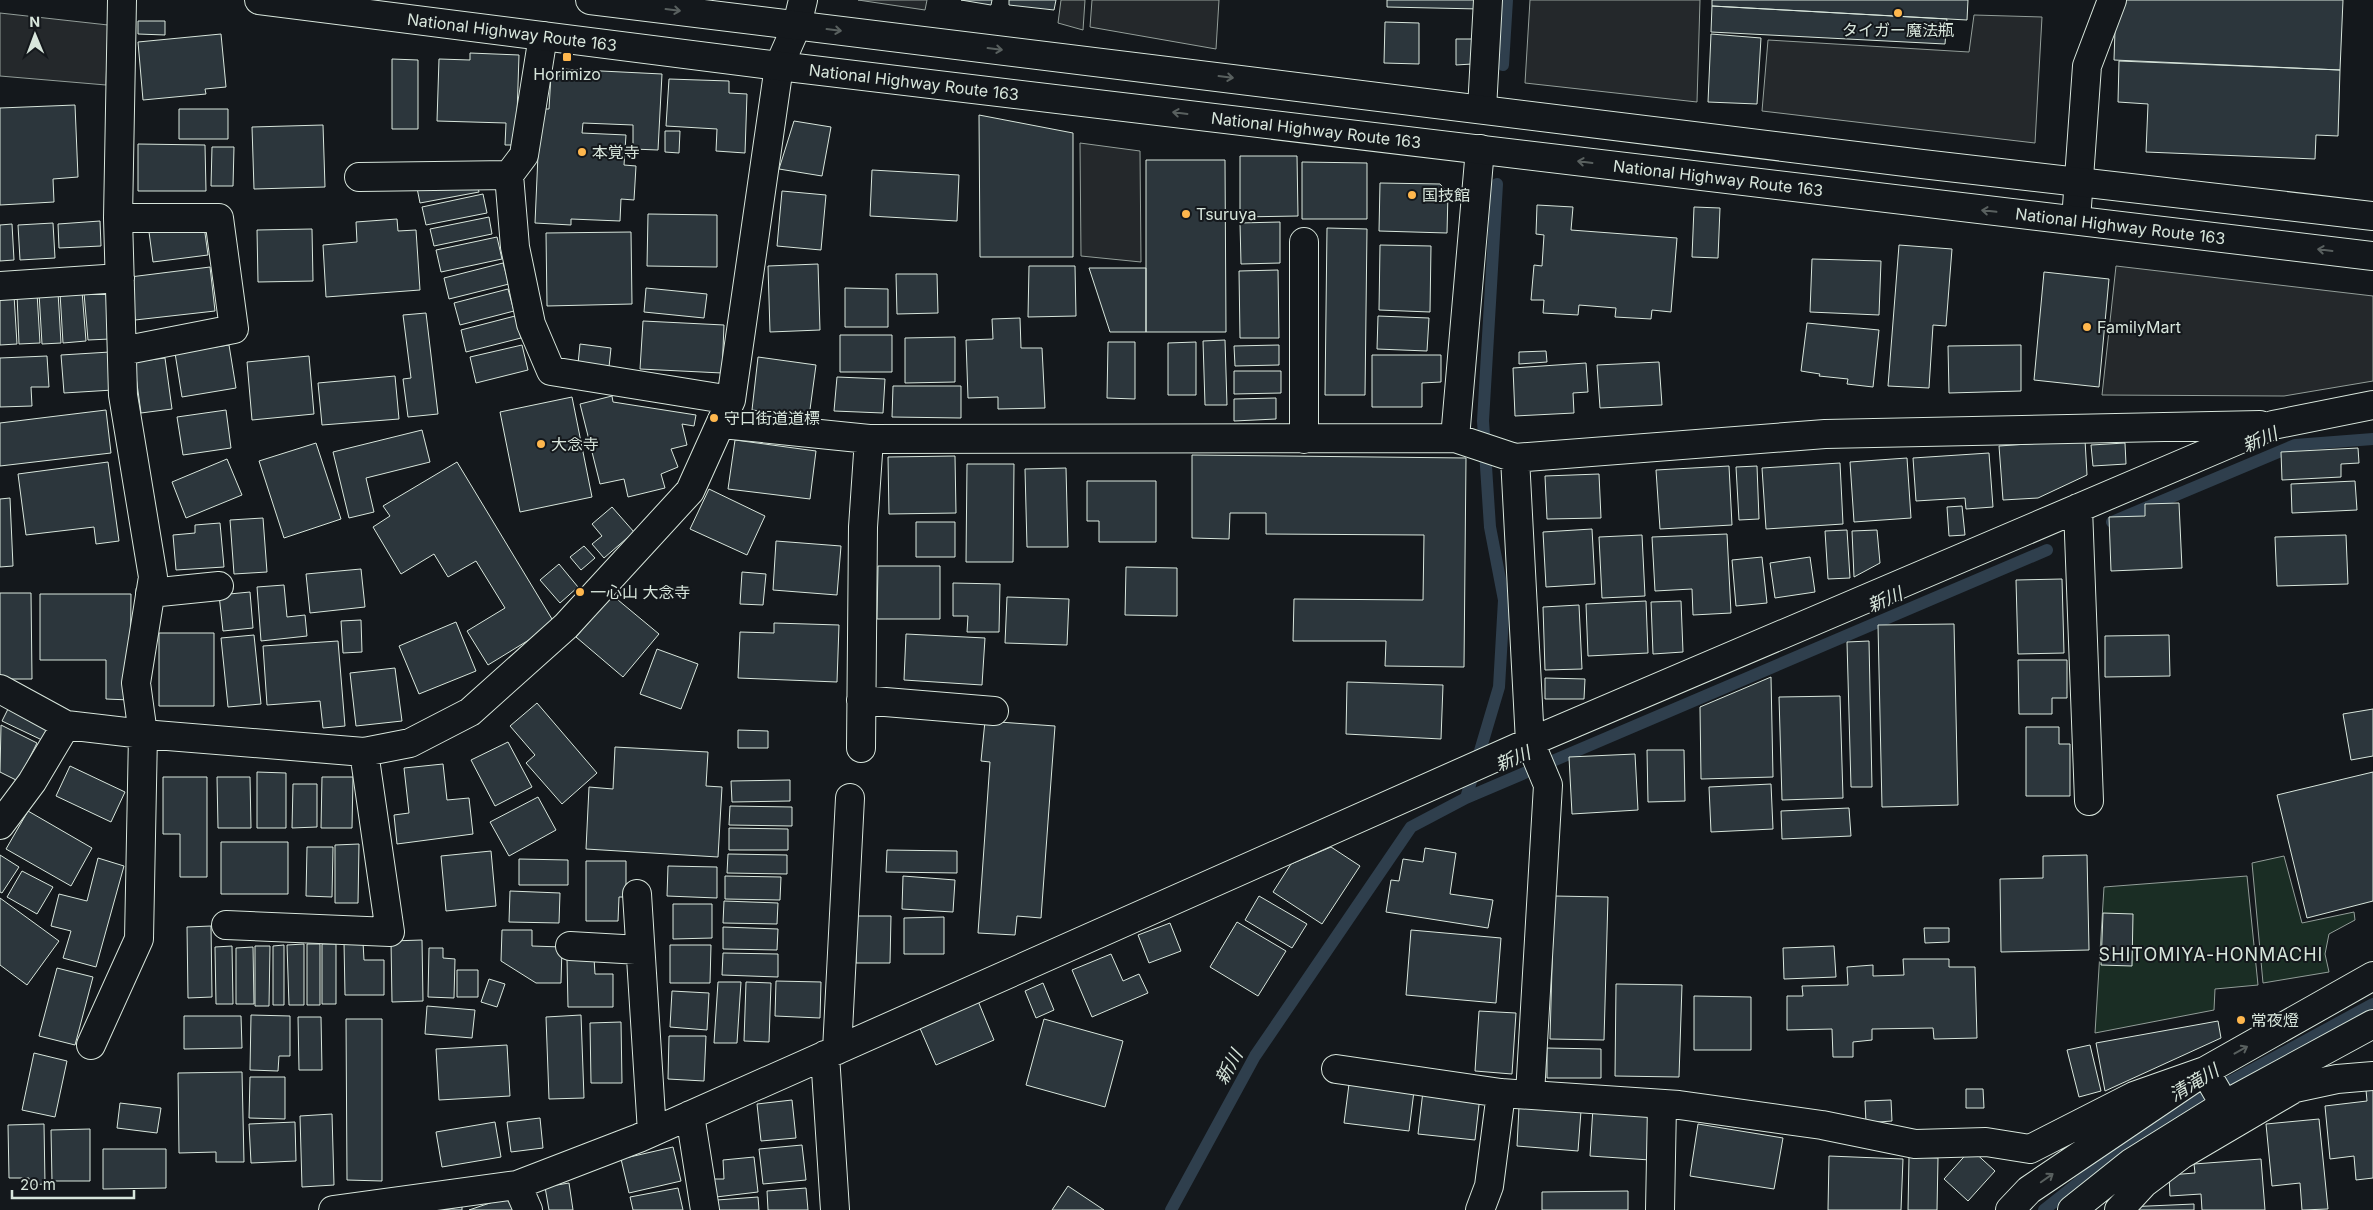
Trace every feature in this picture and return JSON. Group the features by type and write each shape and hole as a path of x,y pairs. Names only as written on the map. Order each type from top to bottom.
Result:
{"main road":[{"path":"91,1045 139,939 144,734 136,683 152,577 124,395 118,218 122,0"},
{"name":"National Highway Route 163","path":"259,0 779,66 2373,256"},
{"path":"590,0 800,12 1482,109 2373,216"},
{"path":"1482,109 1488,0"},
{"path":"2076,220 2087,66 2112,0"},
{"path":"0,688 66,725 144,734 364,752 410,743 470,712 566,626 690,491 726,412 779,66 800,12"},
{"path":"543,36 524,155 509,175 515,247 531,324 551,371 726,412 869,440 1455,438 1515,458 1825,434 2273,424 2373,405"},
{"path":"1455,438 1480,149"},
{"path":"359,177 509,175"},
{"path":"118,218 219,218 234,329 122,352"},
{"path":"1304,242 1304,439"},
{"path":"0,286 120,278"},
{"path":"333,1210 517,1185 652,1132 1530,742 2273,424"},
{"path":"860,748 863,527 869,440"},
{"path":"1515,458 1530,742 1548,785 1530,1094"},
{"path":"2078,508 2089,801"},
{"path":"150,593 219,586"},
{"path":"861,700 994,711"},
{"path":"0,825 32,782 66,725"},
{"path":"226,924 390,932 364,752"},
{"path":"835,1210 831,1053 850,798"},
{"path":"637,894 652,1132"},
{"path":"570,946 640,950"},
{"path":"2010,1210 2029,1190 2205,1071 2373,976"},
{"path":"2119,1210 2144,1183 2230,1114 2373,1024"},
{"path":"1336,1069 1501,1093 1662,1104 1822,1125 1914,1144 1986,1142 2030,1149 2134,1096 2205,1071"},
{"path":"2205,1071 2230,1114"},
{"path":"2072,1210 2131,1163 2230,1114 2294,1088 2337,1079 2373,1076"},
{"path":"1480,1210 1489,1186 1501,1093"},
{"path":"1660,1210 1662,1104"},
{"path":"690,1115 705,1210"},
{"path":"517,1185 528,1210"}],"green space":[{"path":"2284,856 2302,923 2354,912 2355,920 2329,934 2325,954 2329,972 2263,983 2252,863"},
{"path":"2247,876 2258,985 2215,989 2214,1010 2095,1033 2104,887"}],"shaded area":[{"path":"858,0 927,0 925,10"},
{"path":"1061,0 1085,0 1083,30 1058,23"},
{"path":"1092,0 1219,0 1216,49 1090,27"},
{"path":"1530,0 1700,0 1697,102 1525,83"},
{"path":"0,13 108,25 106,85 0,76"},
{"path":"1974,15 2042,17 2035,143 1762,111 1768,40 1969,52"},
{"path":"1080,143 1140,151 1141,262 1081,256"},
{"path":"2116,266 2373,296 2373,381 2284,396 2102,395"}],"building":[{"path":"961,0 992,0 991,5"},
{"path":"1009,0 1056,0 1054,10 1009,5"},
{"path":"1387,0 1480,0 1479,9 1387,7"},
{"name":"タイガー魔法瓶","path":"1712,0 1968,0 1967,20 1712,6"},
{"path":"2116,0 2343,0 2340,70 2114,60"},
{"path":"1712,6 1947,19 1945,44 1711,32"},
{"path":"138,21 165,21 165,35 138,34"},
{"path":"1385,22 1419,23 1419,64 1384,63"},
{"path":"221,34 226,87 205,89 206,94 143,100 138,42"},
{"path":"1711,34 1761,38 1757,104 1708,102"},
{"path":"1456,39 1472,39 1472,64 1456,65"},
{"path":"470,53 519,55 516,145 505,145 506,123 437,121 439,59 470,60"},
{"path":"392,59 418,60 418,129 392,129"},
{"path":"2119,61 2340,70 2338,136 2316,135 2315,159 2146,152 2148,104 2118,102"},
{"path":"561,69 662,74 658,150 633,149 633,125 583,123 582,133 626,135 624,165 636,166 634,200 621,199 620,221 571,219 571,225 535,223 540,109 549,109 551,75 560,76"},
{"path":"669,79 729,81 729,93 747,94 745,153 716,151 717,129 666,126"},
{"path":"75,105 78,177 53,179 54,202 0,205 0,108"},
{"path":"179,109 228,109 228,139 179,139"},
{"path":"979,115 1073,133 1073,257 980,257"},
{"path":"794,121 831,127 822,176 779,169"},
{"path":"323,125 325,187 254,189 252,127"},
{"path":"665,131 680,131 679,153 665,152"},
{"path":"138,144 205,145 206,191 138,191"},
{"path":"212,147 234,147 233,186 211,186"},
{"path":"1240,156 1297,156 1298,216 1240,217"},
{"name":"Tsuruya","path":"1146,160 1225,160 1226,332 1146,332"},
{"path":"1302,162 1367,163 1367,219 1302,219"},
{"path":"872,170 959,175 957,221 870,216"},
{"path":"476,177 479,192 420,203 417,188"},
{"path":"1380,183 1440,184 1448,193 1447,233 1379,231"},
{"path":"782,191 826,195 821,250 777,246"},
{"path":"483,194 487,213 426,225 422,207"},
{"path":"1537,205 1573,207 1571,230 1677,238 1671,312 1652,310 1651,319 1615,317 1616,308 1579,305 1578,315 1543,313 1544,300 1531,300 1534,265 1542,266 1544,235 1536,234"},
{"path":"1694,207 1720,208 1718,258 1692,257"},
{"path":"648,214 717,215 717,267 647,266"},
{"path":"489,217 492,234 434,246 430,229"},
{"path":"397,219 398,231 416,230 420,290 326,297 323,245 357,242 356,222"},
{"path":"100,221 101,246 59,248 58,224"},
{"path":"1280,222 1280,263 1241,264 1240,223"},
{"path":"53,223 55,258 20,260 18,225"},
{"path":"12,224 14,260 0,261 0,225"},
{"path":"204,226 208,255 153,262 149,232"},
{"path":"1327,228 1367,229 1365,395 1325,395"},
{"path":"312,229 313,281 258,282 257,230"},
{"path":"631,232 632,304 547,306 546,233"},
{"path":"497,237 502,259 441,272 436,250"},
{"path":"1380,245 1431,246 1430,312 1379,310"},
{"path":"1899,245 1952,249 1946,326 1933,325 1929,388 1888,386"},
{"path":"1812,259 1881,261 1879,315 1810,312"},
{"path":"503,263 509,284 449,299 444,278"},
{"path":"818,264 820,330 770,332 768,266"},
{"path":"1029,266 1075,266 1076,316 1028,317"},
{"path":"210,267 215,311 135,320 130,277"},
{"path":"1089,268 1146,268 1146,332 1110,332"},
{"path":"1278,270 1279,338 1240,338 1239,271"},
{"path":"2044,272 2109,279 2099,387 2034,380"},
{"path":"896,274 937,274 938,313 897,314"},
{"path":"646,288 707,294 704,318 644,312"},
{"path":"845,288 888,289 888,327 845,327"},
{"path":"508,289 514,311 460,325 454,303"},
{"path":"82,291 86,341 63,343 60,293"},
{"path":"106,291 110,339 88,340 84,293"},
{"path":"58,292 61,343 42,344 39,293"},
{"path":"37,293 40,343 19,344 17,294"},
{"path":"14,295 17,344 0,345 0,296"},
{"path":"426,313 438,414 408,417 403,379 411,378 403,315"},
{"path":"515,316 521,338 466,352 461,330"},
{"path":"1378,316 1429,318 1427,351 1377,349"},
{"path":"1020,318 1021,348 1042,348 1045,408 998,409 998,397 968,398 966,340 993,339 992,319"},
{"path":"643,321 724,325 722,373 640,369"},
{"path":"1807,323 1879,330 1873,387 1847,384 1848,379 1819,376 1820,374 1801,371"},
{"path":"840,335 892,335 892,372 840,372"},
{"path":"955,337 955,382 905,383 905,338"},
{"path":"1225,340 1227,405 1205,405 1203,341"},
{"path":"1108,342 1135,342 1135,399 1107,398"},
{"path":"1196,342 1196,395 1168,395 1168,343"},
{"path":"580,344 611,348 609,367 578,364"},
{"path":"229,345 236,388 182,397 175,353"},
{"path":"522,345 528,370 476,383 470,357"},
{"path":"1279,345 1279,365 1235,366 1234,346"},
{"path":"2021,345 2021,391 1949,393 1948,346"},
{"path":"1546,351 1547,362 1519,364 1519,352"},
{"path":"110,352 113,390 64,393 61,355"},
{"path":"1372,355 1441,355 1441,382 1422,383 1422,407 1372,407"},
{"path":"47,356 49,387 31,387 32,406 0,407 0,358"},
{"path":"309,356 314,414 252,420 247,362"},
{"path":"758,357 816,365 809,417 752,410"},
{"path":"165,358 172,409 141,413 134,362"},
{"path":"1659,362 1662,405 1600,408 1597,365"},
{"path":"1586,363 1588,392 1573,393 1574,413 1515,416 1513,368"},
{"path":"1234,371 1281,371 1281,393 1234,394"},
{"path":"395,376 399,419 322,425 318,383"},
{"path":"837,377 885,379 883,413 834,411"},
{"path":"893,386 961,386 961,418 892,417"},
{"path":"612,396 613,402 696,415 694,426 682,424 687,445 671,449 678,467 661,474 665,488 628,497 624,479 600,484 580,404"},
{"path":"572,397 592,497 520,512 500,412"},
{"path":"1276,398 1276,419 1234,421 1234,399"},
{"path":"106,410 111,453 0,466 0,423"},
{"path":"226,410 231,448 183,455 177,417"},
{"path":"422,430 430,462 366,478 374,512 349,518 333,452"},
{"path":"735,440 816,451 810,499 728,489"},
{"path":"2085,440 2087,475 2038,498 2003,500 1999,446"},
{"path":"316,443 341,519 284,538 259,461"},
{"path":"2125,443 2126,464 2093,466 2091,445"},
{"path":"2358,448 2359,463 2341,464 2341,477 2282,480 2281,452"},
{"path":"1989,453 1993,507 1966,509 1965,498 1916,501 1913,458"},
{"path":"1192,455 1466,458 1464,667 1385,666 1386,641 1293,641 1294,599 1423,600 1424,535 1266,534 1266,513 1230,513 1229,539 1192,538"},
{"path":"955,456 956,513 889,514 888,457"},
{"path":"1907,458 1911,518 1854,522 1850,462"},
{"path":"227,459 242,495 186,518 172,482"},
{"path":"108,462 119,541 96,544 94,527 26,535 18,474"},
{"path":"457,462 555,624 488,665 467,631 505,608 476,561 448,577 434,554 401,574 373,527 390,516 383,506"},
{"path":"1840,463 1843,524 1766,529 1762,468"},
{"path":"967,464 1014,464 1013,562 966,562"},
{"path":"1729,466 1732,525 1660,529 1656,470"},
{"path":"1757,466 1759,519 1739,520 1736,467"},
{"path":"1066,468 1068,547 1027,547 1025,469"},
{"path":"1599,474 1601,518 1547,519 1545,476"},
{"path":"1087,481 1156,481 1156,542 1099,542 1099,521 1087,521"},
{"path":"2355,481 2357,510 2292,513 2291,484"},
{"path":"709,489 765,516 747,555 690,529"},
{"path":"10,498 13,566 0,567 0,499"},
{"path":"2179,503 2182,568 2111,571 2109,517 2145,516 2145,504"},
{"path":"1962,506 1965,535 1949,536 1947,507"},
{"path":"612,507 634,532 604,558 592,544 602,536 592,524"},
{"path":"263,518 267,572 234,574 230,520"},
{"path":"916,522 955,522 955,557 916,557"},
{"path":"220,523 224,567 176,570 173,535 195,533 195,525"},
{"path":"1592,529 1595,584 1546,587 1543,532"},
{"path":"1847,530 1850,578 1828,579 1825,531"},
{"path":"1877,530 1880,563 1854,577 1852,531"},
{"path":"1727,534 1731,613 1693,615 1692,589 1655,591 1652,537"},
{"path":"1642,535 1645,596 1602,598 1599,537"},
{"path":"2346,535 2348,584 2277,586 2275,537"},
{"path":"776,541 841,546 837,595 773,590"},
{"path":"584,546 595,558 581,570 570,557"},
{"path":"1762,557 1767,603 1736,606 1732,560"},
{"path":"1810,557 1815,592 1775,598 1770,563"},
{"path":"559,564 578,587 560,603 540,580"},
{"path":"878,566 940,566 940,619 877,619"},
{"path":"1126,567 1177,568 1177,616 1125,615"},
{"path":"361,569 365,607 310,613 306,574"},
{"path":"742,572 766,574 763,605 740,604"},
{"path":"2062,579 2064,653 2018,654 2016,580"},
{"path":"953,583 1000,584 999,632 967,632 968,616 953,616"},
{"path":"284,585 287,617 305,615 307,636 261,641 257,587"},
{"path":"250,592 253,628 223,631 219,595"},
{"path":"0,593 31,593 32,679 0,679"},
{"path":"40,594 131,594 130,700 106,699 106,660 40,660"},
{"path":"612,595 659,634 623,677 576,637"},
{"path":"1007,597 1069,599 1067,645 1005,643"},
{"path":"1646,601 1648,653 1588,656 1586,604"},
{"path":"1681,601 1683,652 1653,654 1651,602"},
{"path":"1579,605 1582,669 1545,670 1543,607"},
{"path":"361,620 362,652 343,653 341,621"},
{"path":"456,622 476,671 419,694 399,646"},
{"path":"774,623 839,625 837,682 738,678 740,632 774,633"},
{"path":"1954,624 1958,805 1882,807 1878,625"},
{"path":"159,633 214,633 214,706 159,706"},
{"path":"906,634 985,638 982,685 904,680"},
{"path":"254,635 261,704 228,707 221,638"},
{"path":"2169,635 2170,676 2105,677 2105,636"},
{"path":"338,641 345,726 323,728 320,701 267,705 263,646"},
{"path":"1869,641 1872,787 1851,787 1847,642"},
{"path":"657,649 698,664 681,709 640,694"},
{"path":"2018,660 2067,660 2067,698 2052,698 2052,714 2019,714"},
{"path":"395,668 402,721 356,726 350,673"},
{"path":"1771,677 1773,777 1701,779 1700,707"},
{"path":"1545,678 1585,679 1584,699 1545,699"},
{"path":"1347,682 1443,685 1441,739 1346,734"},
{"path":"1840,696 1843,798 1782,800 1779,697"},
{"path":"537,703 597,773 562,804 526,763 535,755 510,726"},
{"path":"10,705 50,724 42,740 2,721"},
{"path":"2373,709 2373,756 2351,760 2343,714"},
{"path":"985,721 1055,726 1041,918 1017,916 1015,935 978,933 990,762 981,761"},
{"path":"1,725 37,743 18,781 0,772"},
{"path":"2026,727 2059,727 2059,744 2070,744 2070,796 2026,796"},
{"path":"738,730 768,731 768,748 738,748"},
{"path":"508,742 532,787 495,806 471,760"},
{"path":"615,747 708,752 706,786 722,787 718,857 586,849 589,787 613,789"},
{"path":"1647,750 1684,750 1685,801 1648,802"},
{"path":"1635,754 1638,810 1572,814 1569,757"},
{"path":"443,764 447,800 469,798 473,834 397,844 394,815 409,813 404,768"},
{"path":"70,766 125,792 111,822 56,796"},
{"path":"257,772 286,773 286,828 257,828"},
{"path":"2373,772 2373,901 2307,918 2277,795"},
{"path":"163,777 207,777 207,877 180,877 180,834 163,834"},
{"path":"217,777 250,777 251,828 218,828"},
{"path":"322,777 353,777 352,828 321,828"},
{"path":"790,780 790,801 732,802 731,781"},
{"path":"293,784 317,784 317,827 292,828"},
{"path":"1771,784 1773,829 1711,832 1709,787"},
{"path":"538,797 556,830 509,856 490,822"},
{"path":"730,806 792,807 792,826 729,825"},
{"path":"1849,808 1851,836 1782,839 1781,811"},
{"path":"28,811 92,848 71,886 6,849"},
{"path":"729,828 788,829 788,850 729,850"},
{"path":"221,842 288,842 288,894 221,894"},
{"path":"359,844 358,903 335,903 335,845"},
{"path":"307,847 333,847 332,897 306,896"},
{"path":"1331,847 1360,866 1322,924 1273,892 1291,864"},
{"path":"1425,848 1456,853 1450,894 1493,900 1488,928 1386,912 1391,880 1399,881 1403,859 1423,862"},
{"path":"887,850 957,851 957,873 886,872"},
{"path":"491,851 496,906 446,911 441,856"},
{"path":"728,854 787,855 787,874 727,873"},
{"path":"0,855 19,867 2,893 0,892"},
{"path":"2087,855 2089,950 2001,952 2000,879 2043,878 2043,856"},
{"path":"98,858 124,866 96,967 63,958 71,931 51,926 59,894 87,901"},
{"path":"519,859 568,860 568,885 519,885"},
{"path":"586,861 626,861 626,897 619,897 618,921 586,921"},
{"path":"668,866 717,867 717,898 667,896"},
{"path":"22,871 53,887 37,914 7,897"},
{"path":"725,876 781,877 780,900 725,899"},
{"path":"903,876 955,880 953,912 902,909"},
{"path":"510,891 560,893 559,923 509,922"},
{"path":"1259,896 1307,924 1292,948 1245,920"},
{"path":"1554,896 1608,897 1604,1040 1550,1039"},
{"path":"0,898 59,941 27,985 0,965"},
{"path":"724,901 778,903 777,924 723,923"},
{"path":"673,904 712,904 712,938 673,939"},
{"path":"2103,913 2133,914 2132,966 2101,965"},
{"path":"857,916 891,916 890,963 856,963"},
{"path":"944,917 944,954 904,954 904,918"},
{"path":"1237,922 1286,951 1258,996 1210,967"},
{"path":"1170,923 1181,951 1149,963 1138,935"},
{"path":"211,926 212,997 188,998 187,927"},
{"path":"723,927 778,929 777,950 723,949"},
{"path":"1924,928 1949,928 1949,942 1925,943"},
{"path":"502,930 532,930 532,946 562,947 561,983 536,983 501,961"},
{"path":"1411,930 1501,938 1496,1003 1406,995"},
{"path":"422,940 423,1001 392,1002 391,941"},
{"path":"344,942 363,942 364,960 384,960 384,995 345,995"},
{"path":"304,944 304,1005 289,1005 287,945"},
{"path":"307,944 320,944 320,1005 307,1005"},
{"path":"322,944 336,944 336,1004 322,1004"},
{"path":"284,945 284,1005 273,1005 273,946"},
{"path":"670,945 711,945 710,983 670,983"},
{"path":"232,946 233,1004 216,1004 215,947"},
{"path":"255,946 270,946 269,1006 255,1006"},
{"path":"1834,946 1836,977 1784,979 1783,948"},
{"path":"253,947 254,1004 236,1004 236,948"},
{"path":"429,948 443,948 443,958 455,959 454,998 428,997"},
{"path":"723,953 778,954 778,977 722,975"},
{"path":"1111,954 1123,981 1139,974 1148,993 1092,1017 1072,970"},
{"path":"594,958 595,974 613,974 613,1007 568,1007 567,959"},
{"path":"1903,959 1949,959 1949,967 1975,967 1977,1038 1934,1039 1933,1028 1872,1029 1872,1040 1853,1042 1853,1057 1833,1057 1832,1029 1787,1030 1787,996 1803,996 1802,986 1848,985 1847,967 1873,965 1873,976 1904,975"},
{"path":"57,968 93,977 75,1045 39,1036"},
{"path":"457,970 478,970 478,997 457,997"},
{"path":"489,979 505,984 497,1007 481,1002"},
{"path":"776,981 821,982 820,1018 775,1016"},
{"path":"718,982 741,982 737,1043 714,1043"},
{"path":"746,982 771,983 769,1042 744,1041"},
{"path":"1043,983 1054,1010 1036,1018 1025,991"},
{"path":"1616,984 1682,985 1679,1077 1615,1076"},
{"path":"672,991 709,993 707,1030 670,1027"},
{"path":"1694,996 1751,997 1751,1050 1694,1050"},
{"path":"978,1001 994,1040 936,1065 919,1026"},
{"path":"427,1006 475,1010 472,1038 425,1034"},
{"path":"1479,1011 1516,1013 1512,1074 1475,1071"},
{"path":"251,1015 290,1016 290,1056 279,1056 278,1071 250,1070"},
{"path":"581,1015 584,1098 549,1099 546,1017"},
{"path":"184,1016 241,1016 242,1048 184,1049"},
{"path":"298,1017 321,1017 322,1070 299,1070"},
{"path":"346,1019 382,1019 382,1181 347,1180"},
{"path":"1044,1019 1123,1041 1105,1107 1026,1085"},
{"path":"2218,1021 2221,1038 2105,1091 2096,1043"},
{"path":"621,1022 622,1083 591,1083 590,1023"},
{"path":"669,1036 706,1036 704,1081 668,1079"},
{"path":"507,1045 510,1096 439,1100 436,1049"},
{"path":"2090,1045 2101,1091 2079,1097 2067,1050"},
{"path":"1547,1048 1601,1049 1601,1078 1547,1078"},
{"path":"34,1053 67,1061 55,1117 22,1110"},
{"path":"242,1072 244,1162 216,1162 216,1152 179,1153 178,1073"},
{"path":"250,1077 285,1077 285,1119 249,1118"},
{"path":"1349,1084 1414,1091 1409,1131 1344,1123"},
{"path":"1966,1089 1983,1089 1984,1108 1966,1108"},
{"path":"2373,1089 2373,1178 2356,1180 2354,1156 2330,1159 2325,1106 2367,1101 2366,1090"},
{"path":"1423,1091 1480,1096 1475,1140 1418,1134"},
{"path":"792,1100 796,1138 761,1141 757,1104"},
{"path":"1891,1100 1892,1121 1866,1123 1865,1101"},
{"path":"120,1103 161,1108 157,1133 117,1128"},
{"path":"1519,1107 1581,1111 1578,1151 1517,1146"},
{"path":"1593,1107 1654,1112 1650,1160 1590,1156"},
{"path":"332,1114 334,1185 302,1187 300,1116"},
{"path":"540,1118 543,1148 511,1152 507,1122"},
{"path":"2319,1119 2328,1209 2302,1210 2300,1183 2272,1186 2266,1124"},
{"path":"295,1122 296,1161 251,1163 249,1124"},
{"path":"495,1122 501,1157 442,1167 436,1132"},
{"path":"44,1124 45,1184 29,1185 29,1178 9,1178 8,1125"},
{"path":"1698,1124 1783,1138 1774,1189 1690,1176"},
{"path":"90,1129 90,1181 52,1181 51,1130"},
{"path":"802,1145 806,1180 763,1184 759,1149"},
{"path":"673,1147 681,1181 629,1193 621,1159"},
{"path":"103,1149 166,1149 166,1188 103,1189"},
{"path":"1971,1149 1995,1171 1968,1201 1944,1179"},
{"path":"1829,1156 1903,1159 1901,1210 1828,1210"},
{"path":"754,1157 758,1192 716,1197 714,1179 724,1179 723,1160"},
{"path":"1909,1157 1938,1158 1937,1210 1908,1210"},
{"path":"2261,1159 2265,1210 2202,1210 2201,1194 2170,1196 2169,1175 2195,1173 2194,1164"},
{"path":"569,1183 573,1210 549,1210 545,1187"},
{"path":"1068,1186 1104,1210 1052,1210"},
{"path":"678,1188 683,1210 633,1210 630,1197"},
{"path":"806,1188 808,1210 768,1210 767,1191"},
{"path":"1628,1191 1628,1210 1542,1210 1542,1192"},
{"path":"508,1197 513,1210 469,1210"},
{"path":"758,1197 759,1210 718,1210 717,1200"},
{"path":"2194,1204 2194,1210 2126,1210 2126,1207"},
{"path":"462,1206 462,1210 444,1210"}],"waterway":[{"path":"1503,65 1507,0"},
{"path":"1466,798 1499,687 1504,600 1490,527 1483,421 1497,184"},
{"name":"新川","path":"2112,522 2295,445 2373,439"},
{"name":"新川","path":"1171,1210 1255,1056 1411,827 1466,798 2047,550"},
{"name":"清滝川","path":"2044,1210 2112,1156 2202,1097 2373,1004"}],"place":[{"name":"タイガー魔法瓶","path":"1898,13"},
{"name":"Horimizo","path":"567,57"},
{"name":"本覚寺","path":"582,152"},
{"name":"国技館","path":"1412,195"},
{"name":"Tsuruya","path":"1186,214"},
{"name":"FamilyMart","path":"2087,327"},
{"name":"守口街道道標","path":"714,418"},
{"name":"大念寺","path":"541,444"},
{"name":"一心山 大念寺","path":"580,592"},
{"name":"常夜燈","path":"2241,1020"}],"district":[{"name":"SHITOMIYA-HONMACHI","path":"2211,955"}]}
